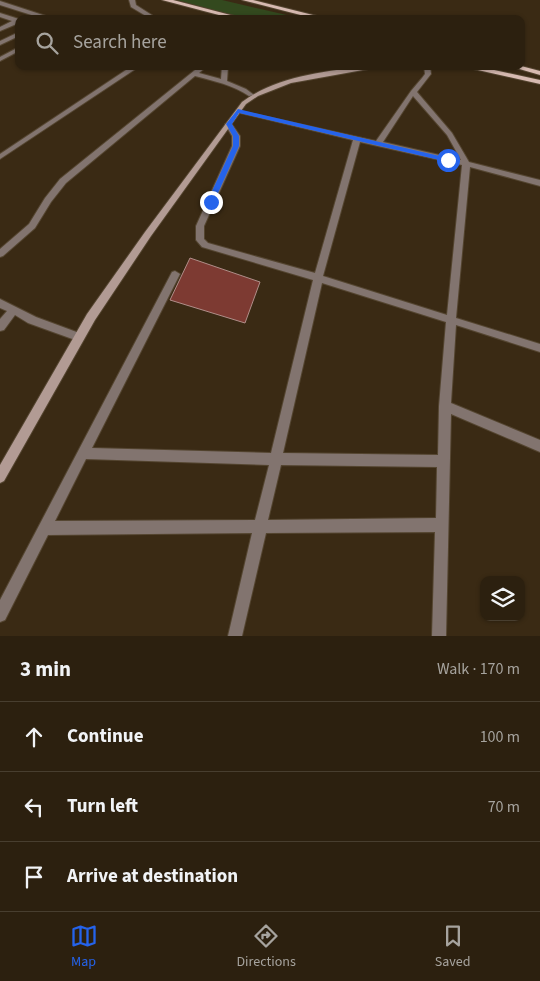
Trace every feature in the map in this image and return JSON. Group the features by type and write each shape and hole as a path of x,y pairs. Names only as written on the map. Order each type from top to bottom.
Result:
{"main road":[{"path":"165,0 227,15"},
{"path":"245,0 309,15"},
{"path":"525,69 540,73"},
{"path":"0,477 78,338 132,256 251,95 278,85 353,70"},
{"path":"483,70 540,82"}],"street":[{"path":"132,0 133,6 148,15"},
{"path":"0,3 38,15"},
{"path":"0,15 15,20"},
{"path":"0,29 15,22"},
{"path":"0,43 15,36"},
{"path":"0,59 15,51"},
{"path":"0,157 131,70"},
{"path":"0,254 32,226 48,200 64,181 199,70"},
{"path":"224,82 225,70"},
{"path":"378,144 413,92 425,79 428,74 428,70"},
{"path":"194,74 224,82 251,95"},
{"path":"413,92 448,131 466,164 445,406 438,636"},
{"path":"238,111 540,183"},
{"path":"229,124 236,136 236,146 200,226 200,240 205,245 318,278 540,348"},
{"path":"235,636 318,278 357,139"},
{"path":"0,615 175,274"},
{"path":"0,303 32,320 78,338"},
{"path":"0,327 12,310"},
{"path":"445,406 540,446"},
{"path":"82,453 277,459 442,461"},
{"path":"44,528 441,525"}],"green space":[{"path":"177,0 222,0 287,15 232,15"}],"building":[{"path":"190,258 260,282 245,323 170,300"}],"route":[{"path":"211,202 236,146 236,136 229,124 238,111 448,160"}]}
